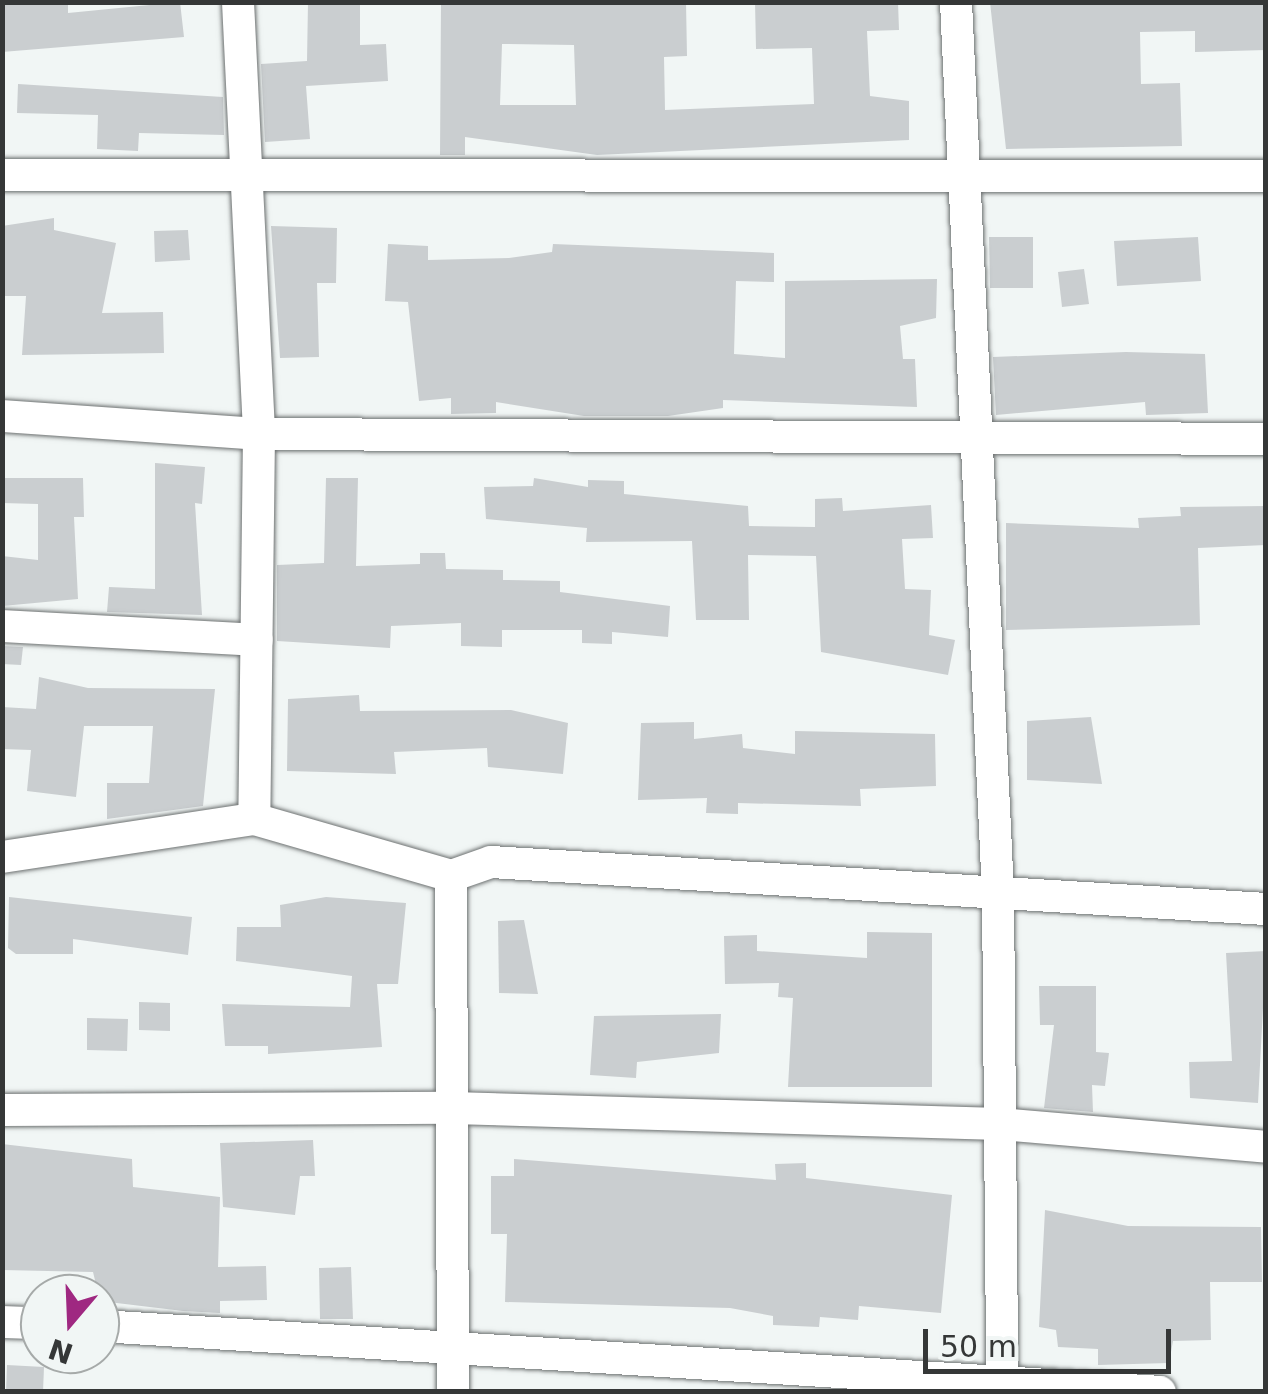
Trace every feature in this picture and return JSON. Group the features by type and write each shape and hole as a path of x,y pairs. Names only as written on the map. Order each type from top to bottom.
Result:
{"street":[{"path":"238,2 259,434 254,819"},
{"path":"956,2 998,893 1002,1388"},
{"path":"2,175 246,179 1266,176"},
{"path":"2,416 259,434 976,434 1266,439"},
{"path":"2,626 256,640"},
{"path":"2,857 254,819 450,876 491,862 1266,908"},
{"path":"450,876 453,1392"},
{"path":"2,1110 452,1108 1000,1124 1266,1147"},
{"path":"120,1327 453,1341 1002,1388 1160,1392"}],"building":[{"path":"2,2 68,2 68,13 180,2 184,37 2,52"},
{"path":"308,2 360,2 360,45 386,44 388,81 306,86 310,139 265,142 261,64 307,61"},
{"path":"441,2 686,2 687,56 664,57 665,110 814,104 812,48 756,49 755,2 898,2 899,30 867,31 870,96 909,101 909,140 597,155 465,137 465,155 440,155","holes":["502,44 574,45 576,105 500,105"]},
{"path":"990,2 1266,2 1266,50 1195,52 1195,31 1140,32 1141,84 1180,83 1182,146 1006,149"},
{"path":"18,84 223,97 224,135 139,133 138,151 97,149 98,115 17,113"},
{"path":"54,218 54,230 116,243 102,313 163,312 164,353 22,355 26,296 2,296 2,226"},
{"path":"271,226 337,228 336,283 317,283 319,357 280,358"},
{"path":"188,230 190,260 155,262 154,231"},
{"path":"989,237 1033,237 1033,288 990,288"},
{"path":"1198,237 1201,281 1117,286 1114,241"},
{"path":"388,244 428,246 428,260 509,258 552,252 553,244 774,253 774,282 736,281 734,354 785,358 785,281 937,279 936,318 900,326 903,359 915,359 917,407 723,400 723,408 668,416 584,416 496,402 496,413 451,414 451,398 419,401 408,302 385,301"},
{"path":"1084,269 1089,304 1062,307 1058,272"},
{"path":"1126,352 1205,354 1208,413 1146,415 1145,402 996,415 993,357"},
{"path":"155,463 205,467 202,504 195,503 202,615 107,612 109,587 155,589"},
{"path":"2,478 83,478 84,517 74,517 78,599 2,606 2,556 38,560 38,504 2,503"},
{"path":"326,478 358,478 356,566 420,564 420,553 445,553 446,569 503,570 503,580 560,581 560,592 670,606 668,637 612,632 612,644 582,643 582,630 502,630 502,647 461,646 461,623 391,626 390,648 277,641 277,565 324,563"},
{"path":"534,478 588,487 588,480 624,481 624,494 748,506 749,526 815,527 815,499 842,498 843,511 931,505 933,538 902,539 905,589 931,590 929,635 955,640 948,675 821,652 816,556 748,555 749,620 696,620 692,541 586,542 587,528 486,519 484,487 533,486"},
{"path":"1266,506 1266,545 1198,548 1200,625 1006,630 1006,523 1139,528 1138,518 1181,516 1180,507"},
{"path":"2,646 23,647 21,665 2,664"},
{"path":"39,677 88,688 215,689 203,806 107,819 107,783 149,783 153,726 84,726 76,797 27,791 31,750 2,749 2,707 36,709"},
{"path":"359,695 360,711 511,710 568,723 563,774 488,767 487,748 394,752 396,774 287,771 288,699"},
{"path":"1091,717 1102,784 1027,780 1027,721"},
{"path":"694,722 694,739 742,734 743,748 795,754 795,731 935,734 936,786 860,789 861,806 738,803 738,814 706,813 707,798 638,800 641,723"},
{"path":"9,897 192,917 188,955 73,939 73,954 16,954 8,948"},
{"path":"326,897 406,903 398,984 377,984 382,1047 268,1054 268,1046 225,1046 222,1004 350,1007 352,976 236,961 237,927 281,927 280,905"},
{"path":"524,920 538,994 499,993 498,921"},
{"path":"867,932 932,933 932,1087 788,1087 793,998 778,997 779,983 725,984 724,936 757,935 757,951 867,958"},
{"path":"1266,951 1258,1103 1190,1098 1189,1062 1232,1061 1226,953"},
{"path":"1039,986 1096,986 1096,1052 1109,1053 1105,1086 1092,1085 1093,1112 1044,1108 1054,1025 1040,1025"},
{"path":"139,1002 170,1003 170,1031 139,1030"},
{"path":"721,1014 719,1053 637,1062 636,1078 590,1075 594,1016"},
{"path":"87,1018 128,1019 127,1051 87,1050"},
{"path":"313,1140 315,1176 300,1176 295,1215 223,1207 220,1143"},
{"path":"2,1144 132,1159 133,1187 220,1197 218,1267 266,1266 267,1300 220,1301 220,1313 183,1311 120,1303 120,1274 2,1270"},
{"path":"514,1159 776,1180 775,1164 806,1163 806,1178 952,1195 941,1313 859,1306 858,1320 820,1317 819,1327 773,1325 773,1316 730,1308 505,1302 507,1234 491,1234 491,1176 514,1176"},
{"path":"1045,1210 1128,1226 1261,1227 1262,1282 1210,1282 1211,1340 1173,1341 1169,1363 1098,1365 1098,1349 1058,1347 1056,1330 1039,1327"},
{"path":"351,1267 353,1319 320,1319 319,1268"},
{"path":"7,1365 20,1366 20,1374 44,1374 43,1392 6,1392"}]}
